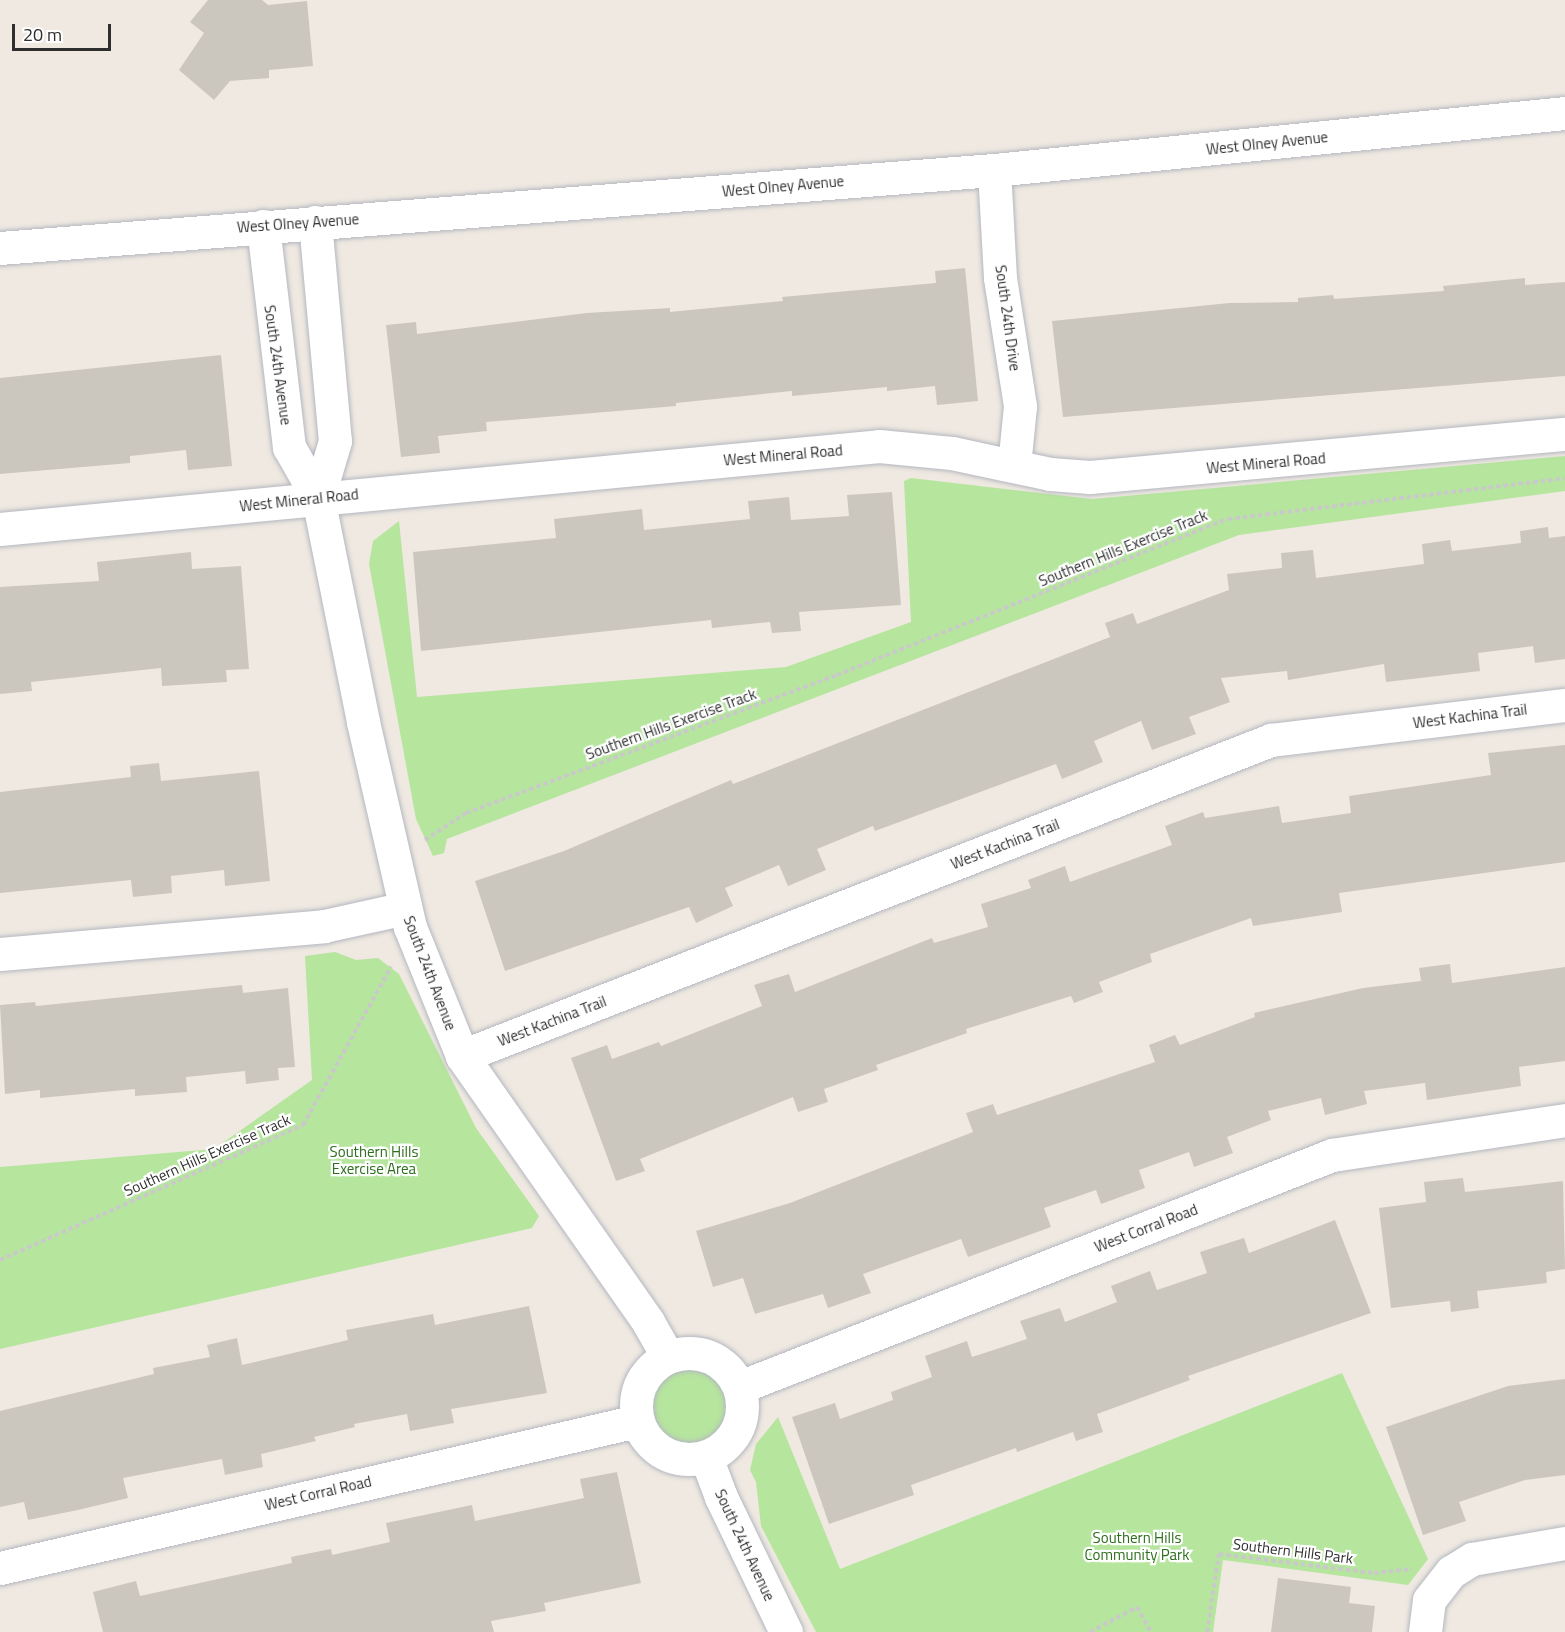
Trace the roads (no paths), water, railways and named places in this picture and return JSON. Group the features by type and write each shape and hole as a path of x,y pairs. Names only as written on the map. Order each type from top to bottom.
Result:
{"street":[{"name":"West Olney Avenue","path":"0,248 994,170 1565,113"},
{"name":"South 24th Drive","path":"994,170 1000,278 1020,406 1014,466"},
{"name":"South 24th Avenue","path":"315,222 335,441 318,498"},
{"name":"South 24th Avenue","path":"263,226 289,447 318,498 409,920 462,1056 648,1322 668,1357"},
{"path":"279,377 328,373"},
{"name":"West Mineral Road","path":"0,529 879,446 952,453 1014,466 1090,477 1565,434"},
{"name":"West Kachina Trail","path":"462,1056 1270,740 1565,705"},
{"path":"0,954 409,920"},
{"name":"West Corral Road","path":"740,1387 1332,1155 1565,1120"},
{"path":"698,1353 717,1360 729,1370 740,1387 743,1410 740,1426 728,1444 706,1457 681,1459 656,1449 638,1421 637,1392 647,1373 668,1357 698,1353"},
{"name":"West Corral Road","path":"0,1568 638,1421"},
{"name":"South 24th Avenue","path":"706,1457 721,1497 786,1632"},
{"path":"1425,1632 1429,1600 1438,1585 1472,1559 1565,1543"}],"park label":[{"name":"Southern Hills Exercise Area","path":"374,1160"},
{"name":"Southern Hills Community Park","path":"1137,1546"}]}
